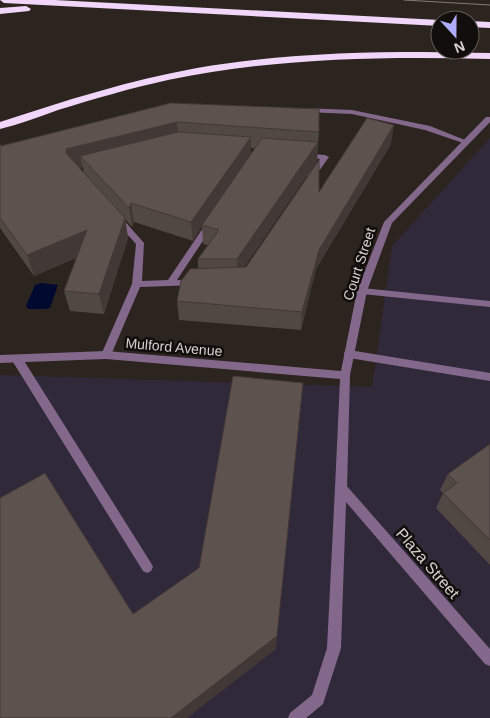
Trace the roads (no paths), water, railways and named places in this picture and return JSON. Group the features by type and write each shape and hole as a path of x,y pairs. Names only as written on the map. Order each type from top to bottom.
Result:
{"highway":[{"path":"4,0 430,22"},
{"path":"0,11 77,5"},
{"path":"0,126 60,106 137,85 222,68 297,59 404,54 490,56"}],"street":[{"path":"296,110 352,112 427,128 466,142"},
{"name":"Court Street","path":"295,718 318,698 334,648 345,375 362,291 388,222 489,119"},
{"path":"296,155 325,157 309,180"},
{"path":"106,355 137,284 140,243 114,215"},
{"path":"170,284 214,218"},
{"path":"137,284 205,283"},
{"path":"362,291 490,304"},
{"path":"349,354 490,377"},
{"name":"Mulford Avenue","path":"0,360 106,355 345,375"},
{"path":"17,359 147,568"},
{"name":"Plaza Street","path":"341,488 490,659"}],"water":[{"path":"41,283 58,285 50,308 28,309 26,306 35,285"}],"tram line":[{"path":"404,0 490,5"}]}
